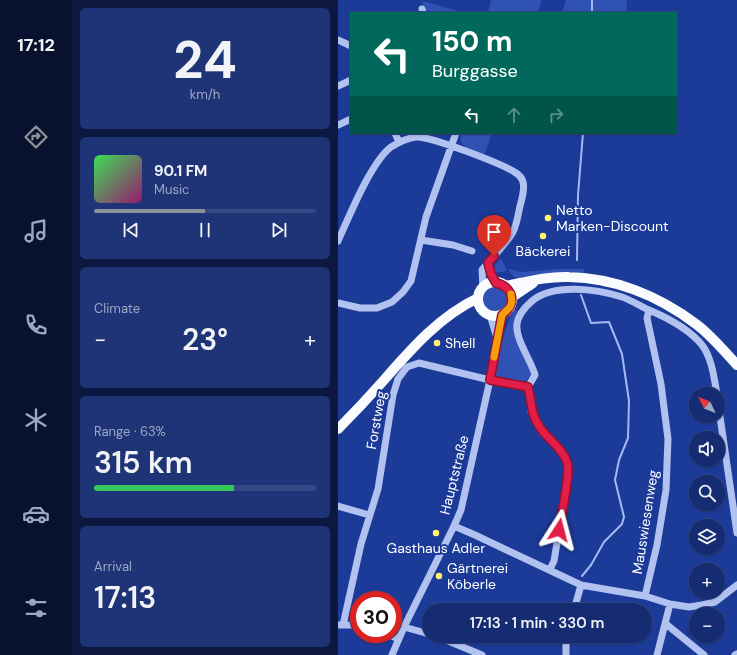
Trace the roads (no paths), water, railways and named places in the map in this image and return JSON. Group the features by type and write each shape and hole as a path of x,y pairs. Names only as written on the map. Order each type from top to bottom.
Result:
{"main road":[{"path":"501,285 510,293 512,297 510,307 502,315 490,316 482,310 479,303 482,288 491,283 501,285 540,279 568,277 600,280 626,286 646,294 673,308 697,325 737,365"},
{"path":"512,297 540,279"},
{"path":"338,429 424,336 447,317 456,312 469,310 479,303"}],"street":[{"path":"338,40 350,46"},
{"path":"338,86 350,80"},
{"path":"338,125 350,119"},
{"path":"395,134 399,142"},
{"path":"338,303 360,308 377,308 392,302 403,292 411,281 426,217 456,134"},
{"path":"338,241 367,181 381,158 390,148 406,139 418,137 439,142 504,166 516,173 523,183 522,198 514,231 482,270 482,288"},
{"path":"421,240 453,245 472,250"},
{"path":"488,263 491,274 501,285"},
{"path":"550,569 554,561 567,483 568,464 563,454 540,427 532,411 528,387 535,375 518,336 517,324 526,306 537,297 548,292 562,289 600,292 622,297 648,310 660,314 690,333 702,345 708,354 716,387"},
{"name":"Mauswiesenweg","path":"645,596 657,546 666,490 668,439 661,384 647,318 648,310"},
{"name":"Hauptstraße","path":"402,632 461,510 490,380 502,315"},
{"name":"Hauptstraße","path":"490,316 497,338"},
{"name":"Forstweg","path":"341,625 369,515 378,489 393,395 398,379 407,367 419,363 490,380 528,387"},
{"path":"721,423 737,533"},
{"path":"338,506 369,515"},
{"path":"454,526 475,534 581,585 645,596 670,604 690,607 715,602 737,584"},
{"path":"576,603 581,585"},
{"path":"657,655 670,604"},
{"path":"666,624 704,655"},
{"path":"404,627 422,632"},
{"name":"Hauptstraße","path":"392,655 397,643"},
{"path":"453,643 482,655"},
{"path":"566,643 566,655"}],"waterway":[{"path":"592,0 592,12"},
{"path":"577,260 578,195 583,134"},
{"path":"581,295 591,323 609,322 622,354 629,401 628,438 619,460 615,480 624,517 622,524 604,542 591,565 582,576"}],"place":[{"name":"Netto Marken-Discount","path":"548,218"},
{"name":"Bäckerei","path":"543,236"},
{"name":"Shell","path":"437,343"},
{"name":"Gasthaus Adler","path":"436,533"},
{"name":"Gärtnerei Köberle","path":"439,576"}]}
